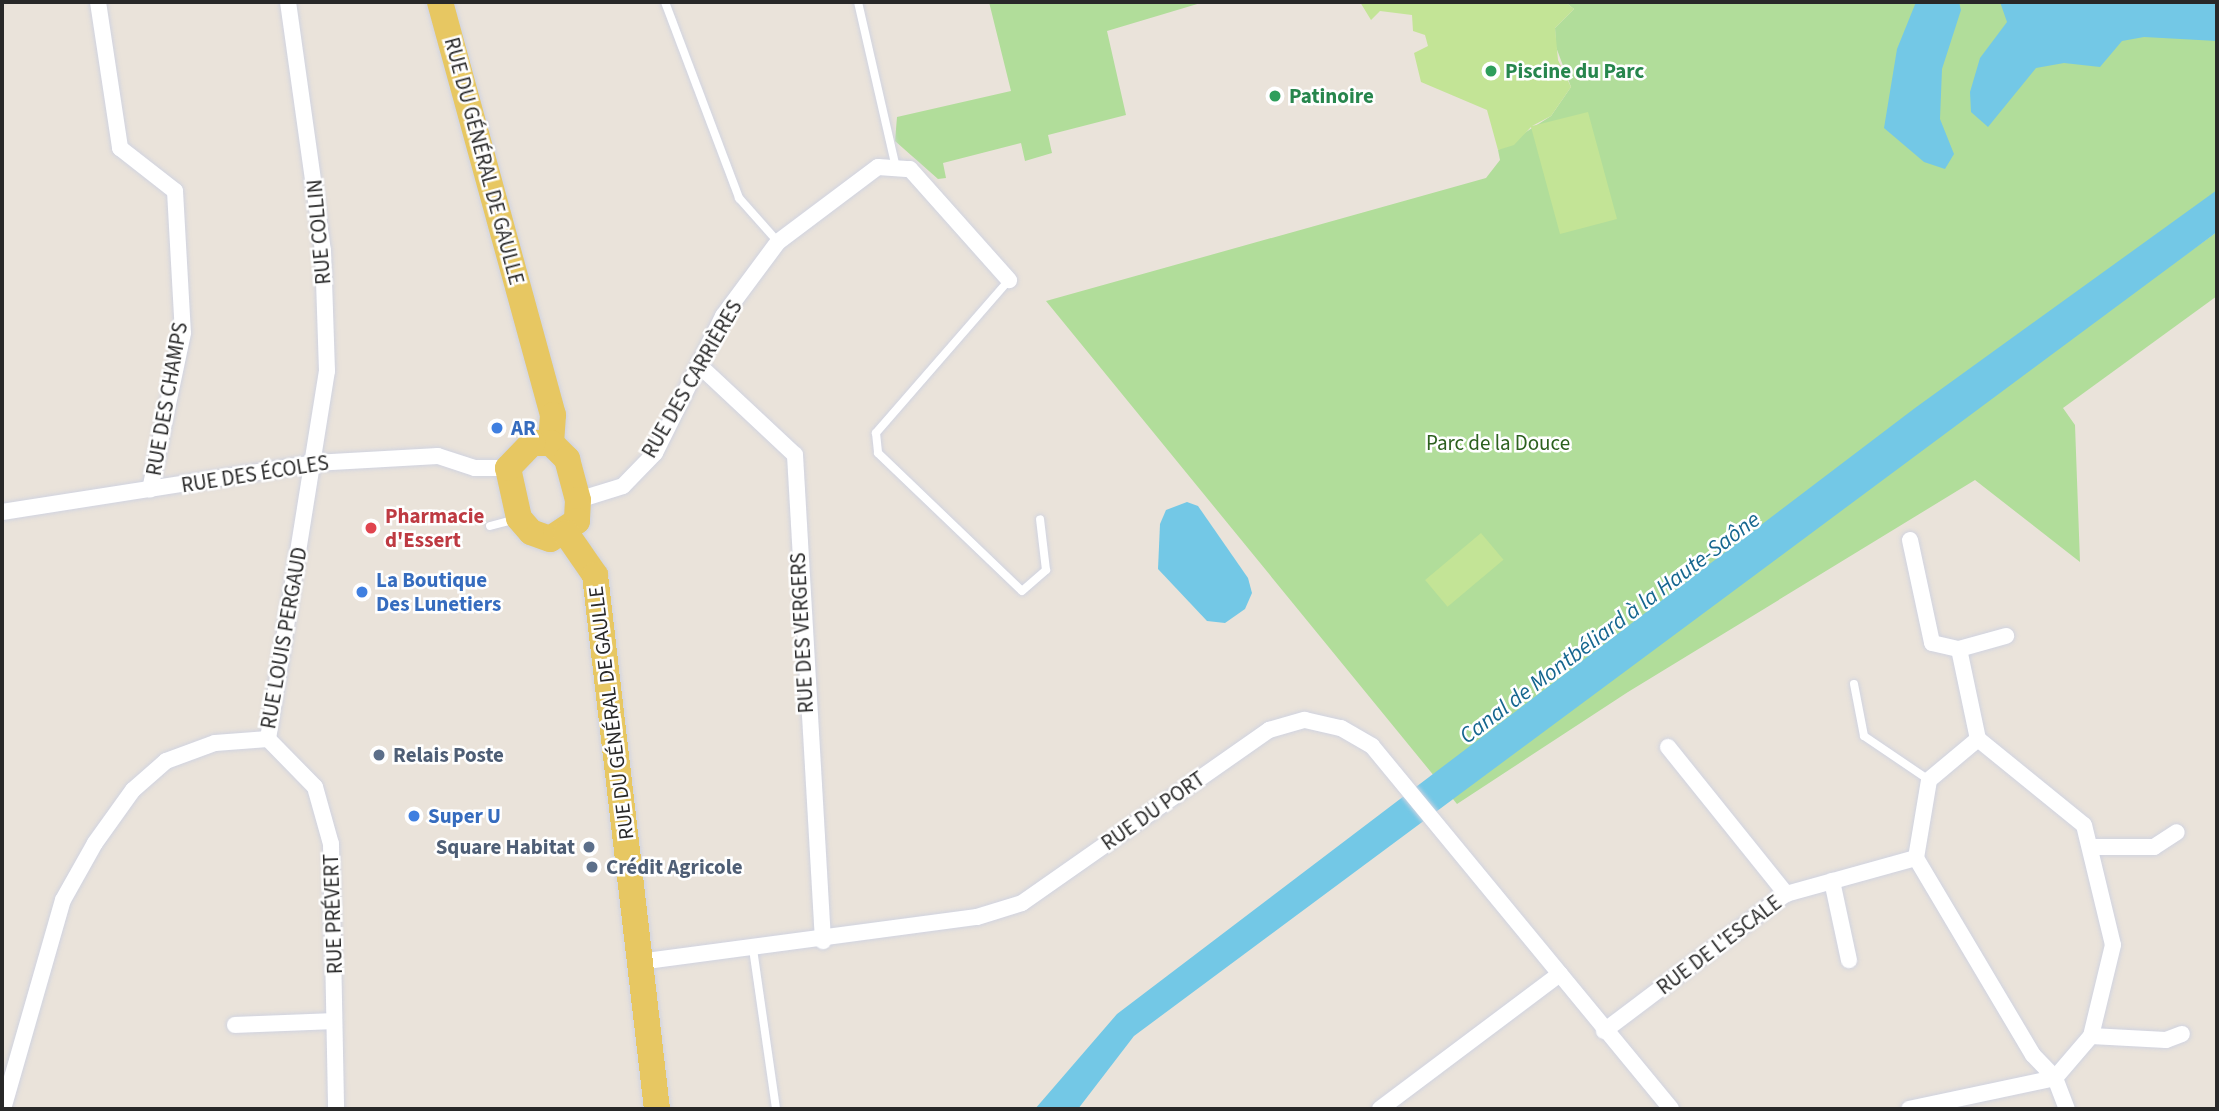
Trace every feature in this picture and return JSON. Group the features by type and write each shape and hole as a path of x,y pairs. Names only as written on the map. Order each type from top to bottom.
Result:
{"main road":[{"name":"RUE DU GÉNÉRAL DE GAULLE","path":"440,2 553,415 551,443"},
{"path":"532,443 551,443 567,459 578,500 577,521 566,533 550,539 519,518 508,468 532,443"},
{"name":"RUE DU GÉNÉRAL DE GAULLE","path":"566,533 595,575 657,1109"}],"street":[{"name":"RUE DES CHAMPS","path":"98,2 120,148 175,191 183,333 150,490"},
{"name":"RUE COLLIN","path":"288,2 323,251 327,371 314,463"},
{"name":"RUE DES CARRIÈRES","path":"578,500 623,486 655,453 723,316 778,242 857,178 895,164"},
{"path":"895,164 934,191 1009,280"},
{"name":"RUE DES VERGERS","path":"700,366 795,455 824,941"},
{"name":"RUE DES ÉCOLES","path":"2,512 314,463 438,456 475,468 508,468"},
{"name":"RUE LOUIS PERGAUD","path":"3,1109 63,900 94,843 133,790 166,761 215,743 268,739 314,463"},
{"path":"1910,540 1932,643 1959,649 2006,636"},
{"path":"1909,1109 1955,1105 2055,1078 2091,1035 2113,945 2094,847 2084,825 1978,739 1959,649"},
{"name":"RUE DU PORT","path":"639,962 824,941 977,918 1022,903 1269,730 1306,720 1340,727 1372,746 1604,1031 1671,1109"},
{"name":"RUE PRÉVERT","path":"268,739 315,787 331,844 336,1109"},
{"path":"1978,739 1929,780 1916,858 2033,1055 2055,1078 2067,1109"},
{"path":"1668,747 1786,894"},
{"path":"2094,847 2154,847 2178,832"},
{"name":"RUE DE L'ESCALE","path":"1604,1031 1786,894 1916,858"},
{"path":"1832,881 1849,960"},
{"path":"1380,1109 1560,974"},
{"path":"235,1025 334,1021"},
{"path":"2091,1035 2165,1040 2182,1034"}],"lane":[{"path":"665,2 739,198 778,242"},
{"path":"858,2 895,164"},
{"path":"1009,280 876,432 878,453 1022,591 1046,570 1040,519"},
{"path":"490,526 519,518"},
{"path":"1854,684 1864,736 1929,780"},
{"path":"753,949 776,1109"}],"green space":[{"path":"989,2 1204,2 1107,31 1126,115 1048,135 1052,153 1025,161 1021,143 943,163 946,178 938,179 895,141 897,117 1011,91"},
{"name":"Piscine du Parc","path":"1360,2 1565,2 1574,9 1555,28 1558,60 1571,87 1551,116 1532,126 1588,112 1617,219 1560,234 1531,127 1514,145 1498,150 1487,110 1421,82 1414,53 1428,46 1425,35 1413,31 1412,15 1380,11 1371,20"},
{"name":"Parc de la Douce","path":"1565,2 2217,2 2217,216 1992,393 2217,232 2217,296 2063,408 2075,425 2080,562 1975,480 1628,692 1457,804 1046,301 1486,178 1500,160 1498,150 1551,116 1571,87 1556,47 1555,28 1574,9"},
{"path":"1481,533 1503,560 1448,607 1425,580"}],"water":[{"path":"1916,2 1959,2 1961,10 1942,69 1940,119 1954,154 1945,169 1924,162 1884,128 1897,49"},
{"path":"2000,2 2217,2 2217,41 2144,37 2122,41 2100,67 2064,63 2036,68 1988,127 1971,112 1970,92 1980,58 2007,22"},
{"path":"2217,190 2217,232 1134,1036 1078,1109 1035,1109 1117,1014 1915,408"},
{"path":"1187,502 1198,506 1248,578 1252,593 1245,609 1225,623 1207,621 1158,569 1160,524 1166,510"}],"place":[{"name":"Piscine du Parc","path":"1491,71"},
{"name":"Patinoire","path":"1275,96"},
{"name":"AR","path":"497,428"},
{"name":"Pharmacie d'Essert","path":"371,528"},
{"name":"La Boutique Des Lunetiers","path":"362,592"},
{"name":"Relais Poste","path":"379,755"},
{"name":"Super U","path":"414,816"},
{"name":"Square Habitat","path":"589,847"},
{"name":"Crédit Agricole","path":"592,867"}],"water label":[{"name":"Canal de Montbéliard à la Haute-Saône","path":"1610,628"}]}
